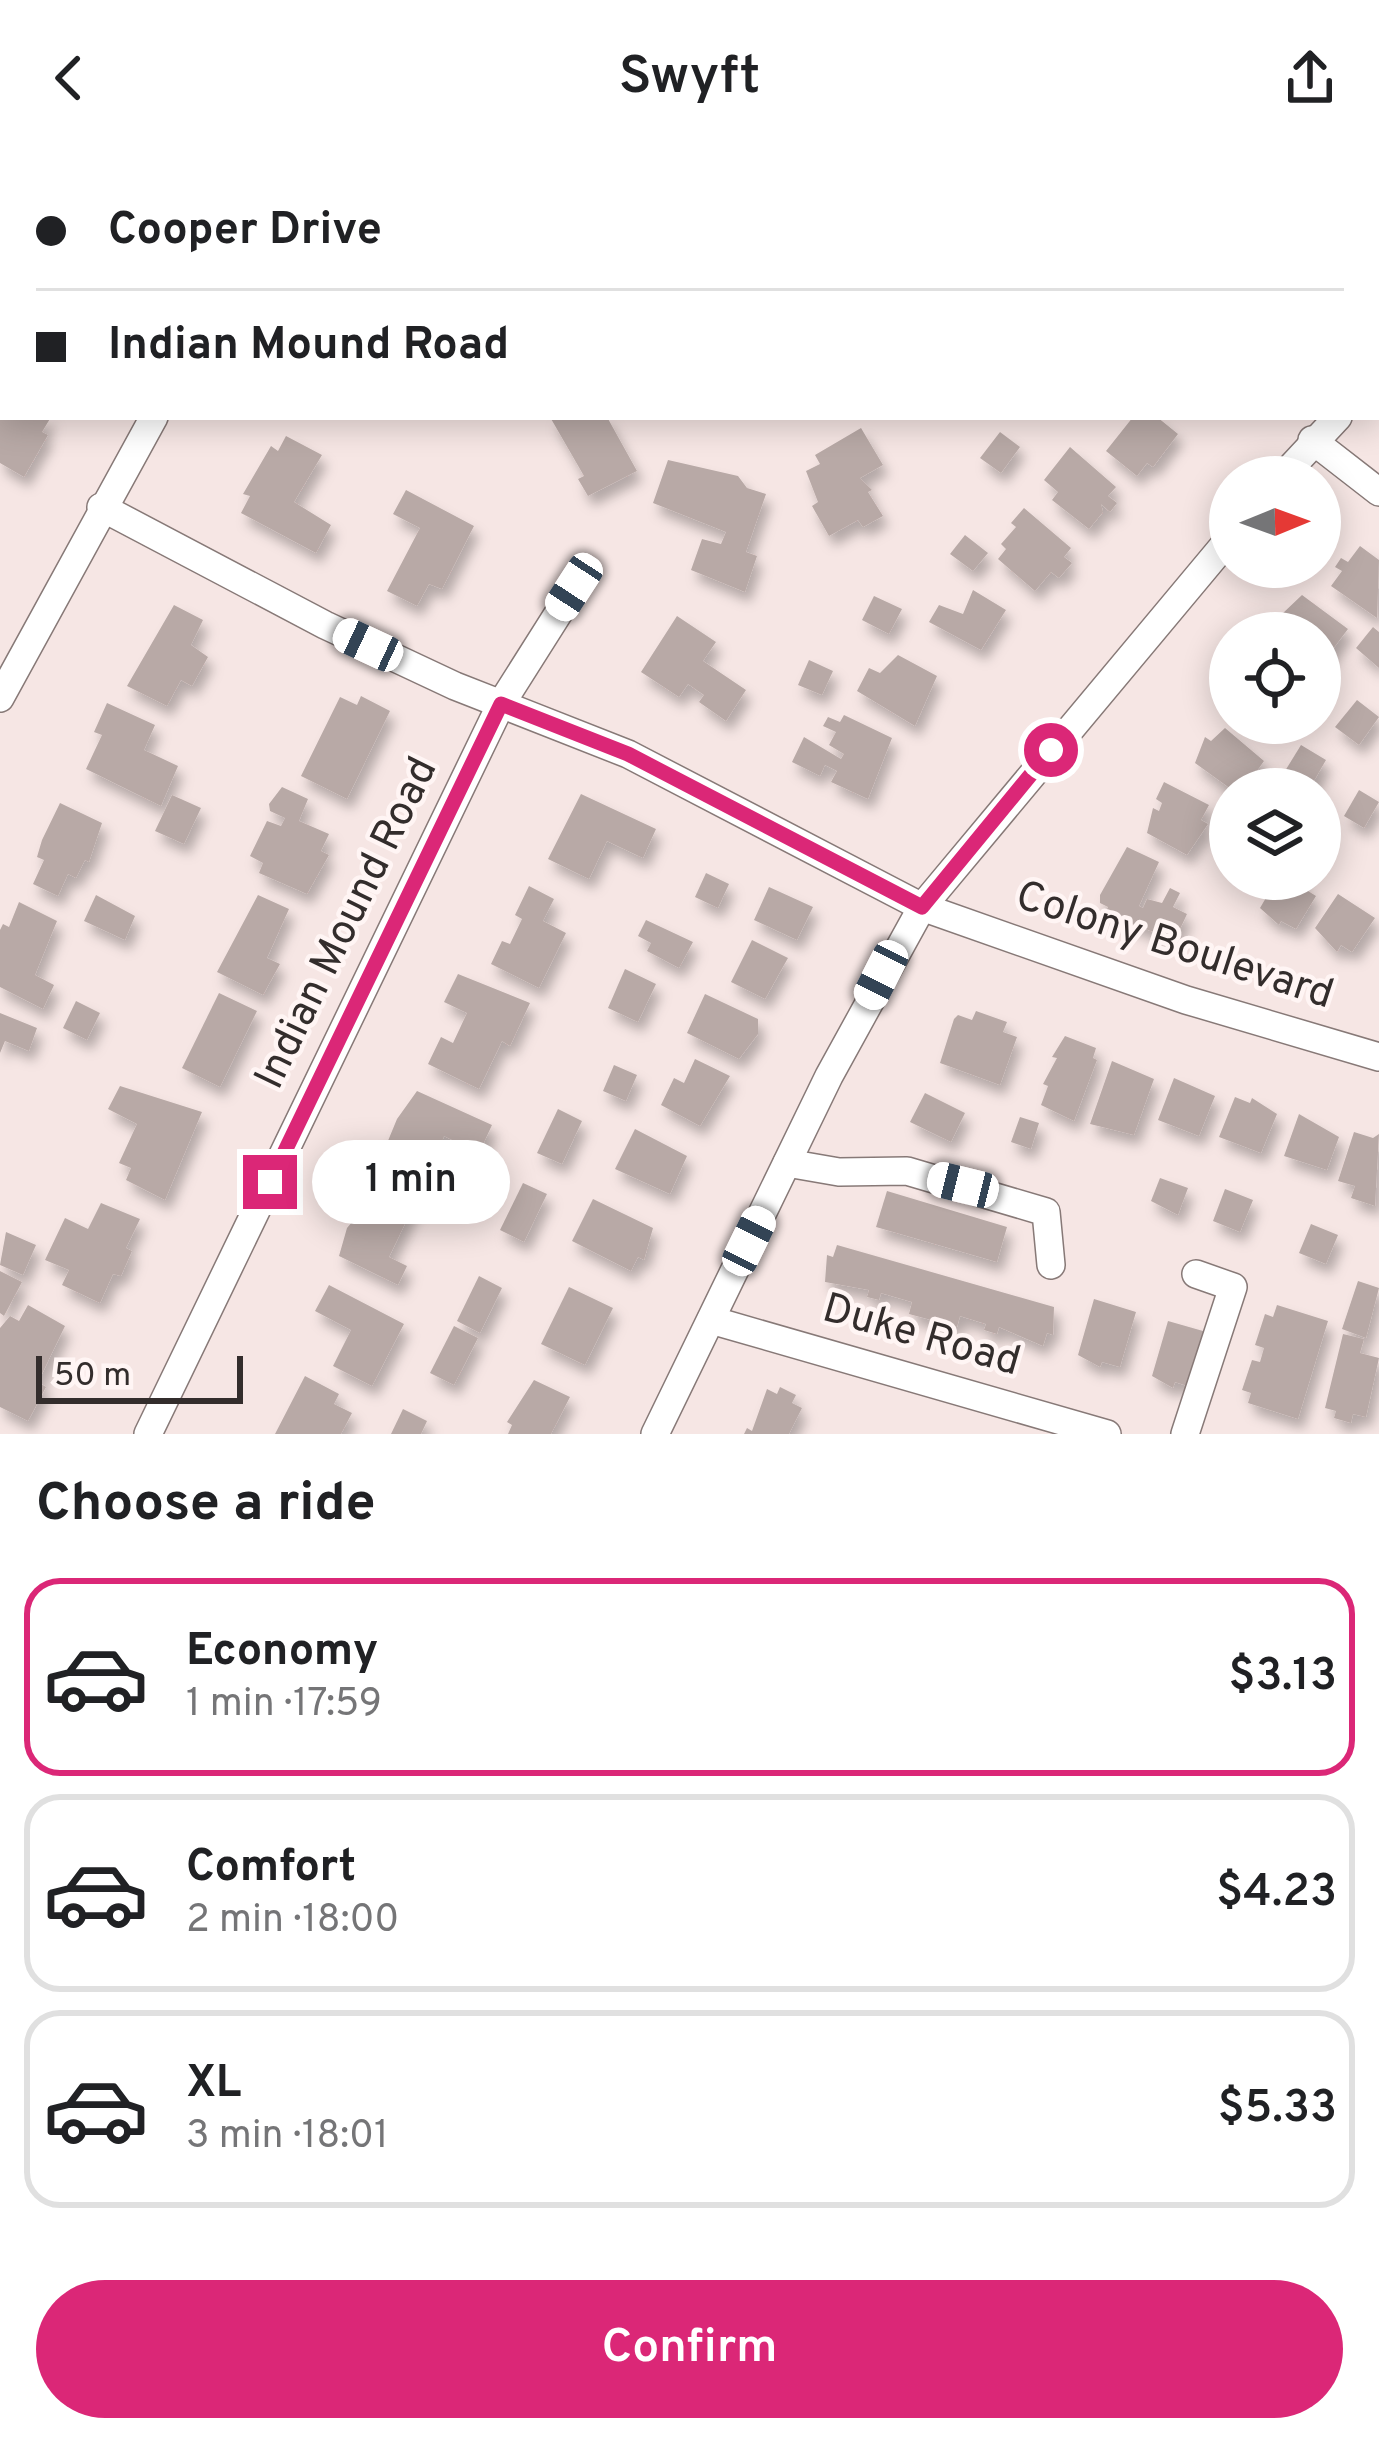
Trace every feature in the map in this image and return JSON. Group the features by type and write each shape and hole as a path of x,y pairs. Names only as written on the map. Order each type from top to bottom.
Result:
{"street":[{"path":"0,698 152,420"},
{"path":"1299,456 1335,420"},
{"path":"1312,440 1379,492"},
{"name":"Colony Boulevard","path":"101,507 325,625 501,704 628,754 922,907 1186,1000 1379,1057"},
{"path":"655,1434 881,975 922,907 1209,563"},
{"name":"Indian Mound Road","path":"148,1434 501,704 574,587"},
{"path":"787,1163 839,1172 907,1171 1046,1212 1052,1265"},
{"path":"1185,1434 1233,1287 1196,1274"},
{"name":"Duke Road","path":"711,1319 1038,1425 1102,1433"}],"building":[{"path":"0,420 49,420 42,432 48,435 24,477 0,463"},
{"path":"552,420 609,420 637,471 588,496 578,479 584,476"},
{"path":"1131,420 1161,420 1178,434 1153,467 1147,463 1137,476 1106,451"},
{"path":"861,428 883,465 860,478 872,490 868,492 883,516 863,527 858,520 829,536 812,506 818,502 806,471 820,464 815,455"},
{"path":"1000,432 1020,447 1001,473 980,458"},
{"path":"286,436 322,455 294,502 331,525 316,553 241,513 250,496 243,494 271,446 278,451"},
{"path":"1070,447 1116,487 1108,496 1117,503 1110,512 1101,504 1103,512 1089,529 1052,500 1058,492 1044,480"},
{"path":"668,460 738,476 747,488 766,494 746,552 757,556 745,592 691,570 702,539 721,544 726,532 653,503"},
{"path":"406,490 474,526 442,589 429,584 417,606 387,591 420,528 393,514"},
{"path":"1024,508 1071,548 1064,557 1072,563 1059,578 1051,572 1035,591 998,559 1006,549 1001,544 1016,527 1011,523"},
{"path":"965,535 988,553 973,571 950,554"},
{"path":"1360,546 1379,560 1377,618 1334,588 1341,588 1341,558 1348,562"},
{"path":"973,590 1006,610 981,650 929,622 939,605 963,614"},
{"path":"1302,595 1325,612 1284,612"},
{"path":"874,596 902,609 889,634 862,620"},
{"path":"174,605 203,620 191,645 208,657 192,686 181,680 167,706 127,686"},
{"path":"677,616 716,642 703,661 746,690 726,721 699,702 704,695 688,684 679,697 641,672"},
{"path":"1373,627 1379,632 1379,668 1356,648"},
{"path":"898,655 937,676 915,726 857,691 869,668 880,673"},
{"path":"809,660 833,671 822,695 798,685"},
{"path":"361,696 390,711 347,799 301,776 340,697 357,705"},
{"path":"1357,700 1379,717 1359,745 1341,732 1341,720"},
{"path":"107,703 155,725 144,750 178,766 161,806 86,769 102,735 94,732"},
{"path":"844,715 892,738 868,799 831,782 837,771 825,765 820,776 792,762 804,737 841,759 844,754 829,745 836,732 823,726 828,717 840,722"},
{"path":"1205,737 1209,744 1244,744 1264,761 1259,768 1209,768 1209,773 1195,763"},
{"path":"1301,745 1326,760 1321,768 1287,768"},
{"path":"1164,782 1209,805 1201,820 1208,824 1187,855 1147,833 1153,808 1159,811 1162,803 1156,799"},
{"path":"282,787 308,799 299,821 329,834 321,851 329,855 307,894 259,873 263,863 250,856 267,821 281,826 285,818 270,811 269,804"},
{"path":"1359,790 1379,802 1364,828 1344,816"},
{"path":"581,794 656,829 643,858 607,841 589,879 548,859"},
{"path":"172,795 201,808 184,844 155,831"},
{"path":"60,803 102,823 89,862 85,860 76,878 68,874 58,896 33,884 44,860 37,857 42,840"},
{"path":"1127,847 1159,862 1139,906 1143,908 1147,899 1162,903 1170,888 1180,893 1173,907 1187,914 1175,940 1105,914 1108,907 1100,903 1100,895"},
{"path":"706,873 729,884 718,908 695,897"},
{"path":"529,886 554,899 543,921 566,933 539,988 491,964 502,941 510,944 522,919 515,915"},
{"path":"769,887 813,907 797,940 754,920"},
{"path":"96,895 135,916 125,940 84,921"},
{"path":"258,895 289,909 267,958 280,964 263,995 217,972"},
{"path":"1341,896 1375,918 1352,952 1341,945 1337,952 1315,928"},
{"path":"1265,900 1314,900 1296,929 1281,921 1279,925 1260,908"},
{"path":"19,902 57,921 35,975 54,985 43,1009 0,987 0,930 3,924 9,927"},
{"path":"646,920 693,942 679,968 647,951 651,943 638,936"},
{"path":"752,940 788,958 765,999 731,982"},
{"path":"625,969 656,984 638,1022 608,1008"},
{"path":"458,974 530,1003 510,1046 502,1041 479,1089 428,1064 441,1037 453,1043 467,1013 444,1002"},
{"path":"219,993 257,1011 220,1087 182,1068"},
{"path":"705,994 758,1019 758,1034 739,1059 687,1033"},
{"path":"76,1001 100,1013 87,1040 63,1028"},
{"path":"976,1011 1007,1022 1003,1032 1017,1037 1000,1085 940,1063 954,1019 958,1015 972,1020"},
{"path":"0,1013 37,1028 29,1051 5,1041 0,1053"},
{"path":"1065,1036 1096,1048 1093,1058 1097,1060 1074,1121 1041,1105 1048,1086 1043,1084 1057,1058 1052,1057"},
{"path":"695,1059 730,1076 700,1126 661,1105 674,1078 684,1083"},
{"path":"1112,1061 1154,1079 1134,1135 1090,1124"},
{"path":"614,1065 637,1075 626,1101 603,1091"},
{"path":"1174,1078 1215,1096 1199,1136 1158,1120"},
{"path":"120,1086 202,1112 165,1200 126,1180 131,1168 119,1163 137,1124 108,1109"},
{"path":"417,1091 492,1125 479,1153 444,1136 427,1188 378,1165 397,1119"},
{"path":"925,1093 965,1113 951,1142 910,1122"},
{"path":"1235,1097 1250,1103 1252,1098 1277,1114 1261,1153 1219,1137"},
{"path":"558,1109 582,1121 562,1164 537,1153"},
{"path":"1299,1114 1339,1137 1327,1170 1284,1156"},
{"path":"1020,1117 1039,1123 1031,1149 1011,1142"},
{"path":"635,1129 687,1156 670,1194 615,1169"},
{"path":"1354,1132 1373,1138 1379,1134 1375,1206 1351,1198 1355,1186 1338,1181"},
{"path":"1160,1178 1188,1188 1178,1215 1151,1201"},
{"path":"523,1183 547,1194 524,1242 500,1230"},
{"path":"1225,1189 1253,1200 1240,1232 1213,1221"},
{"path":"389,1190 415,1203 389,1257 407,1266 398,1285 339,1256 347,1228 358,1215 373,1222"},
{"path":"887,1191 1007,1227 997,1262 876,1227"},
{"path":"593,1199 653,1228 644,1260 638,1257 631,1271 572,1241"},
{"path":"101,1203 140,1219 126,1248 132,1251 121,1276 113,1274 100,1303 62,1285 69,1270 45,1260 65,1218 88,1229"},
{"path":"1311,1224 1338,1235 1326,1264 1299,1253"},
{"path":"6,1232 36,1245 23,1275 0,1265"},
{"path":"837,1245 1054,1307 1053,1335 1047,1333 1043,1346 999,1327 997,1334 984,1330 986,1324 960,1316 957,1327 909,1314 912,1302 881,1293 879,1300 867,1297 869,1290 825,1282 827,1255 833,1257"},
{"path":"0,1271 22,1282 4,1316 0,1313"},
{"path":"479,1276 502,1288 480,1333 457,1321"},
{"path":"1358,1281 1379,1288 1366,1338 1342,1329"},
{"path":"329,1285 404,1324 372,1386 333,1366 351,1330 315,1311"},
{"path":"569,1287 613,1308 585,1365 541,1344"},
{"path":"1094,1299 1136,1312 1120,1367 1102,1362 1100,1367 1078,1355"},
{"path":"28,1305 65,1326 38,1382 46,1387 28,1421 0,1407 0,1328 10,1316 19,1321"},
{"path":"1277,1305 1328,1321 1298,1419 1248,1403 1251,1393 1242,1390 1252,1360 1260,1362 1264,1348 1255,1345 1265,1314 1273,1317"},
{"path":"1168,1321 1210,1333 1194,1388 1175,1382 1173,1388 1152,1376"},
{"path":"454,1326 478,1338 454,1385 430,1373"},
{"path":"1343,1334 1364,1339 1360,1353 1379,1358 1366,1417 1353,1414 1351,1423 1334,1418 1336,1411 1325,1408"},
{"path":"305,1376 339,1394 334,1404 352,1413 341,1434 275,1434"},
{"path":"534,1380 570,1397 551,1434 508,1434 512,1425 507,1422"},
{"path":"780,1387 796,1395 792,1403 802,1408 789,1434 744,1434 747,1428 752,1431 767,1389 777,1394"},
{"path":"403,1409 427,1421 421,1434 391,1434"}],"route":[{"path":"270,1182 501,704 628,754 922,907 1051,750"}]}
